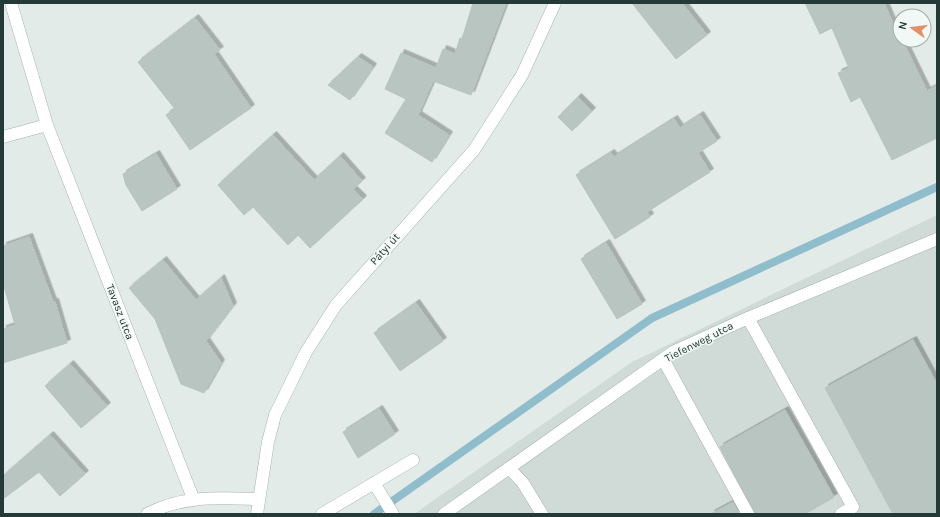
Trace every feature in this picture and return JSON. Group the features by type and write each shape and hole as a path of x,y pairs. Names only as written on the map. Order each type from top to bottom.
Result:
{"street":[{"name":"Tavasz utca","path":"11,3 47,125 193,498"},
{"name":"Pátyi út","path":"257,514 268,442 275,415 306,352 341,299 474,150 522,75 555,3"},
{"path":"3,137 47,125"},
{"name":"Tiefenweg utca","path":"444,514 673,352 748,318 937,239"},
{"path":"748,318 853,507 841,514"},
{"path":"663,359 748,514"},
{"path":"322,514 413,460"},
{"path":"509,468 522,484 542,514"},
{"path":"374,483 393,514"},
{"path":"148,514 164,506 193,498 207,497 258,500"}],"shaded area":[{"path":"937,215 937,514 414,514 632,362"}],"building":[{"path":"473,3 506,3 471,95 433,81 418,115 449,135 432,162 385,133 406,99 385,89 401,53 436,68 443,49 455,54 460,38 462,39"},
{"path":"632,3 682,3 707,35 676,59"},
{"path":"805,3 884,3 892,22 892,48 906,48 927,91 937,86 937,138 892,160 860,97 851,102 838,73 849,68 832,28 820,34"},
{"path":"195,18 220,50 214,54 251,108 190,150 166,115 175,109 138,62"},
{"path":"358,57 373,67 350,100 328,85"},
{"path":"578,97 592,111 572,131 558,117"},
{"path":"700,115 717,141 698,153 710,172 647,212 650,217 615,239 576,175 611,153 614,157 674,119 680,128"},
{"path":"273,135 314,180 340,156 362,181 353,189 363,199 310,248 298,235 288,245 253,207 244,215 218,185"},
{"path":"156,154 177,189 142,211 126,185 123,174"},
{"path":"29,237 53,302 55,302 67,343 3,363 3,329 15,325 3,283 3,246"},
{"path":"606,243 642,304 617,319 581,259"},
{"path":"163,260 196,300 221,278 233,306 206,341 221,363 204,393 181,384 155,319 129,288"},
{"path":"416,303 443,341 400,371 374,333"},
{"path":"913,340 937,384 937,514 893,514 825,388"},
{"path":"70,364 107,406 81,428 45,386"},
{"path":"379,409 395,434 358,458 343,432"},
{"path":"785,410 834,497 805,514 755,514 720,447"},
{"path":"50,435 85,474 60,496 39,472 3,499 3,476"},
{"path":"733,502 739,514 711,514"}],"waterway":[{"path":"374,514 652,318 937,187"}]}
